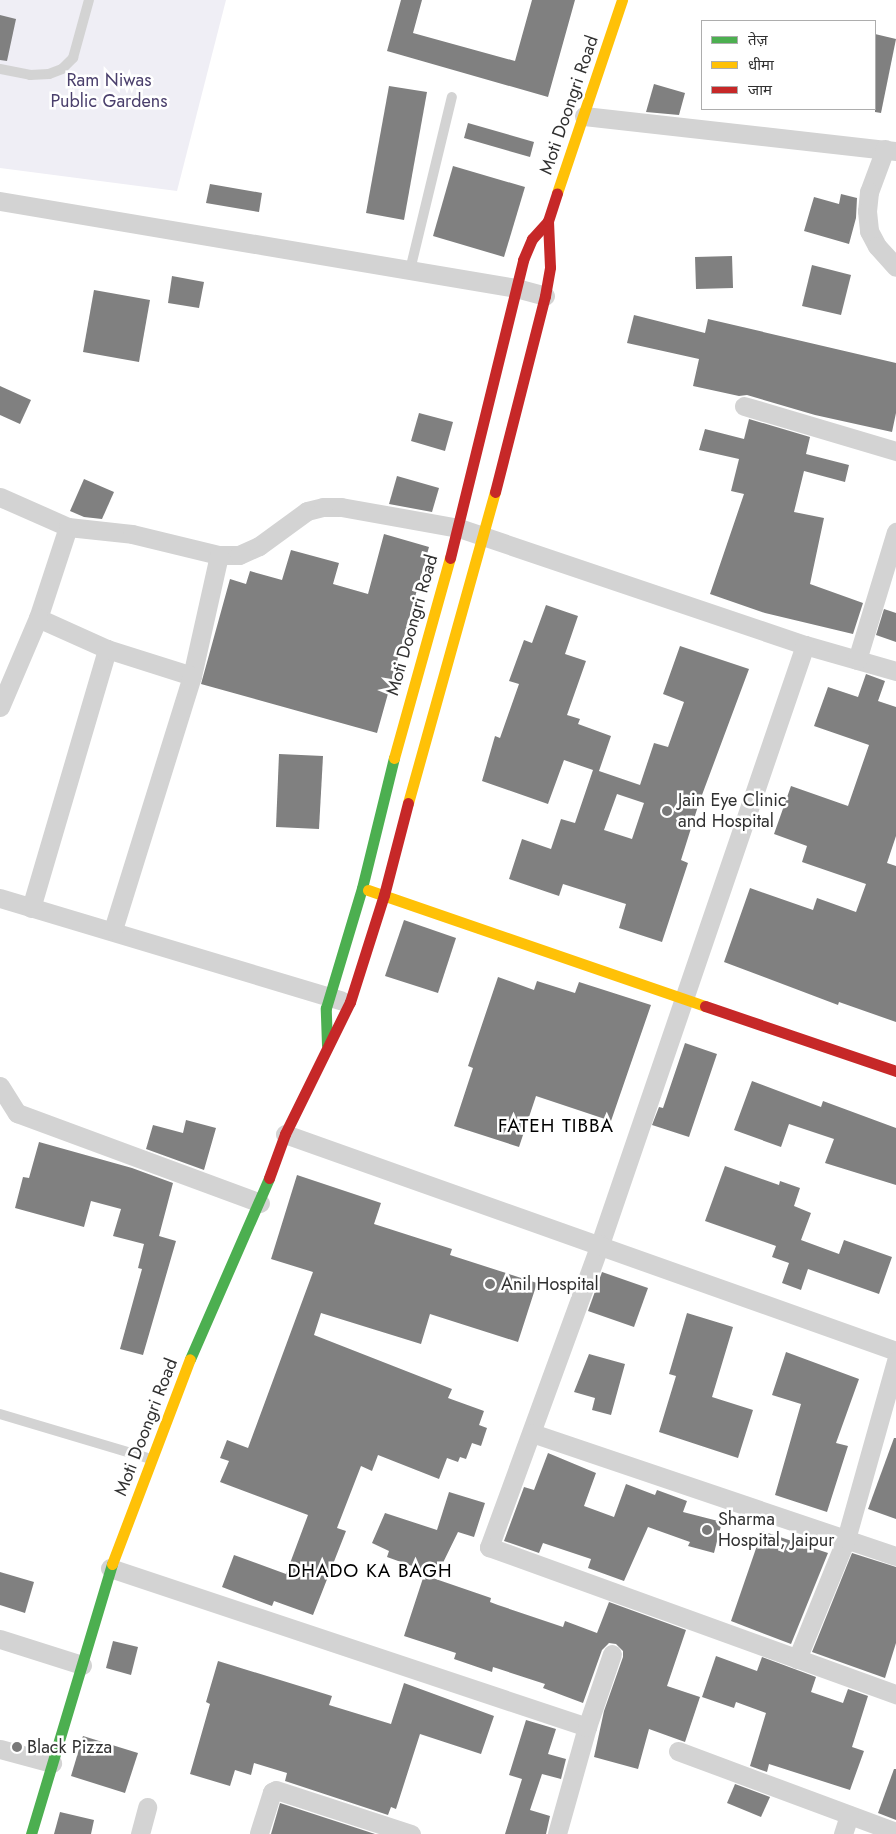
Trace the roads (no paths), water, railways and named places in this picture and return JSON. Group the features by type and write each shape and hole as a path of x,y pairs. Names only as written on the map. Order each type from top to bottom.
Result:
{"street":[{"name":"Moti Doongri Road","path":"31,1834 110,1568 188,1364 260,1203 285,1134 327,1045 350,1002 384,896 440,680 483,538 545,296 550,266 548,221 622,0"},
{"path":"584,116 890,150 869,192 867,211 869,231 877,246 896,267"},
{"path":"0,201 516,288 545,296"},
{"name":"Moti Doongri Road","path":"327,1045 325,1020 330,996 362,888 416,674 459,528 516,288 532,239 548,221"},
{"path":"744,406 896,451"},
{"path":"0,497 68,528 140,535 219,555 239,555 258,546 307,511 323,507 341,507 459,528 483,538 805,645 896,671"},
{"path":"0,707 38,618 68,528"},
{"path":"857,660 896,532"},
{"path":"113,930 192,676 219,555"},
{"path":"38,618 108,649 192,676"},
{"path":"805,645 600,1244 489,1548 896,1694"},
{"path":"31,908 108,649"},
{"path":"416,674 440,680"},
{"path":"362,888 896,1071"},
{"path":"0,898 113,930 350,1002"},
{"path":"0,1086 17,1113 260,1203"},
{"path":"285,1134 600,1244 896,1351"},
{"path":"797,1659 846,1539 896,1362"},
{"path":"532,1433 896,1556"},
{"path":"110,1568 587,1727"},
{"path":"0,1639 82,1665"},
{"path":"557,1834 587,1727 612,1654"},
{"path":"0,1748 52,1764"},
{"path":"678,1751 896,1832"},
{"path":"259,1834 272,1792 276,1790 411,1834"},
{"path":"140,1834 147,1808"},
{"path":"843,1834 849,1815"}],"lane":[{"path":"0,69 30,75 49,74 62,69 73,58 90,0"},
{"path":"410,270 452,97"},
{"path":"0,1414 152,1459"}],"place":[{"name":"Jain Eye Clinic and Hospital","path":"667,811"},
{"name":"Anil Hospital","path":"490,1284"},
{"name":"Sharma Hospital, Jaipur","path":"707,1530"},
{"name":"Black Pizza","path":"17,1747"}],"district":[{"name":"FATEH TIBBA","path":"556,1126"},
{"name":"DHADO KA BAGH","path":"370,1571"}],"park label":[{"name":"Ram Niwas Public Gardens","path":"109,91"}]}
